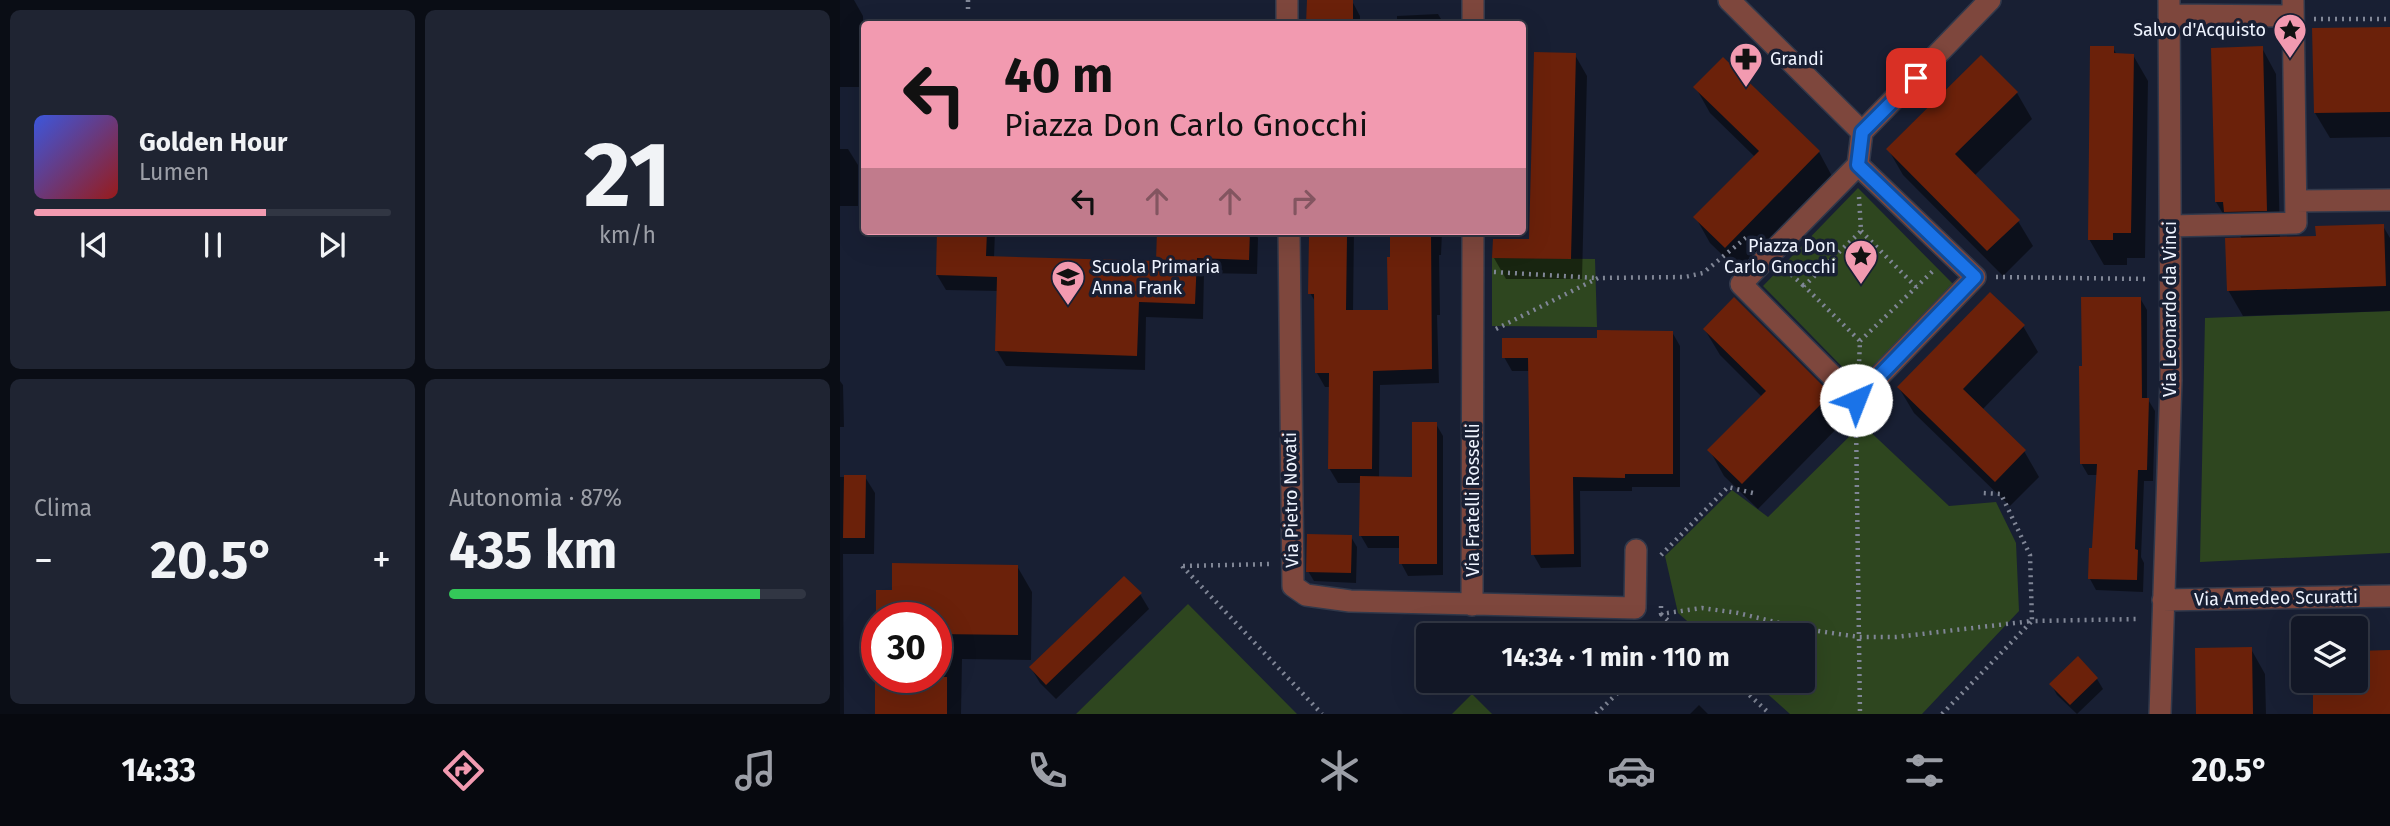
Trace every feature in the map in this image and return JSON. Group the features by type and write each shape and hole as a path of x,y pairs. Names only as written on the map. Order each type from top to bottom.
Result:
{"street":[{"path":"1287,0 1287,21"},
{"path":"1473,0 1473,21"},
{"path":"1729,0 1862,132"},
{"path":"1858,165 1975,277 1856,400 1741,284 1858,165 1862,132 1990,0"},
{"path":"2169,7 2293,12 2297,223 2170,226"},
{"name":"Via Leonardo da Vinci","path":"2160,714 2171,380 2169,7"},
{"path":"2296,201 2390,200"},
{"name":"Via Pietro Novati","path":"1289,235 1293,586 1306,595 1350,601 1472,606"},
{"name":"Via Fratelli Rosselli","path":"1472,606 1473,235"},
{"path":"1472,606 1635,608 1636,550"},
{"name":"Via Amedeo Scuratti","path":"2163,609 2390,596"}],"path":[{"path":"968,0 968,10"},
{"path":"2293,12 2390,19"},
{"path":"1858,165 1861,231 1916,287"},
{"path":"1860,341 1804,285 1861,231"},
{"path":"1473,271 1598,278 1685,277 1703,273 1748,236 1770,255"},
{"path":"1860,714 1856,400 1860,341 1951,254"},
{"path":"1496,272 1496,284"},
{"path":"1975,277 2170,279"},
{"path":"1496,318 1496,329 1598,278"},
{"path":"1661,566 1661,554 1728,487 1753,493"},
{"path":"1942,714 2032,621 2030,555 2001,494 1982,493"},
{"path":"1291,563 1182,566 1322,714"},
{"path":"1661,602 1661,614 1670,623"},
{"path":"1635,608 1661,614 1702,608 1738,613 1804,629 1859,637 1896,636 2163,609"},
{"path":"1596,714 1618,693"},
{"path":"1747,693 1770,714"}],"green space":[{"path":"1858,188 1954,285 1857,382 1763,286"},
{"path":"1492,258 1595,259 1597,327 1492,326"},
{"path":"2390,311 2390,553 2200,562 2205,318"},
{"path":"1862,424 1949,506 1996,502 2016,543 2019,611 1922,714 1790,714 1766,693 1815,693 1815,623 1689,623 1678,613 1665,556 1732,490 1768,517"},
{"path":"1188,604 1297,714 1076,714"},
{"path":"1472,694 1492,714 1452,714"}],"building":[{"path":"1307,0 1353,0 1353,21 1306,21"},
{"path":"2390,27 2390,112 2314,113 2312,28"},
{"path":"2090,46 2114,46 2114,53 2134,54 2131,233 2113,233 2113,240 2088,240"},
{"path":"2263,46 2267,211 2224,212 2223,202 2215,202 2211,48"},
{"path":"1534,52 1576,53 1571,259 1492,258 1493,239 1529,239"},
{"path":"1981,55 2018,92 1955,154 2020,220 1987,251 1886,149"},
{"path":"1723,57 1820,151 1725,248 1693,217 1759,151 1693,87"},
{"path":"2384,224 2386,286 2227,291 2225,238 2316,236 2315,226"},
{"path":"937,235 987,235 986,256 1156,261 1157,235 1250,235 1249,260 1197,258 1195,304 1139,302 1137,356 995,351 997,277 936,275"},
{"path":"1390,235 1431,235 1432,369 1373,371 1372,469 1328,469 1329,373 1315,373 1314,294 1308,294 1309,236 1347,237 1346,310 1388,310 1387,257 1390,257"},
{"path":"1990,292 2025,325 1963,389 2026,450 1995,482 1897,387"},
{"path":"1734,297 1831,394 1742,484 1707,450 1766,391 1703,329"},
{"path":"2081,297 2141,297 2142,398 2149,398 2147,470 2138,470 2135,549 2138,550 2137,580 2088,579 2097,464 2080,464"},
{"path":"1597,330 1673,331 1673,474 1625,474 1625,478 1573,477 1574,554 1531,555 1528,358 1502,358 1502,338 1597,338"},
{"path":"1412,422 1437,422 1437,564 1399,564 1399,536 1359,536 1360,476 1412,477"},
{"path":"844,475 866,475 865,538 843,538"},
{"path":"1307,534 1352,535 1351,573 1306,572"},
{"path":"892,563 1018,565 1018,635 952,634 952,602 876,602 876,590 892,590"},
{"path":"1124,576 1142,593 1046,685 1029,667"},
{"path":"2252,647 2253,714 2196,714 2195,648"},
{"path":"2390,650 2390,714 2313,714 2313,693 2368,693 2368,651"},
{"path":"2078,656 2098,678 2070,705 2049,684"},
{"path":"875,693 947,693 947,714 875,714"}],"place":[{"name":"Salvo d'Acquisto","path":"2290,60"},
{"name":"Grandi","path":"1746,89"},
{"name":"Piazza Don Carlo Gnocchi","path":"1861,286"},
{"name":"Scuola Primaria Anna Frank","path":"1068,307"}],"route":[{"path":"1856,400 1975,277 1858,165 1862,132 1916,78"}]}
